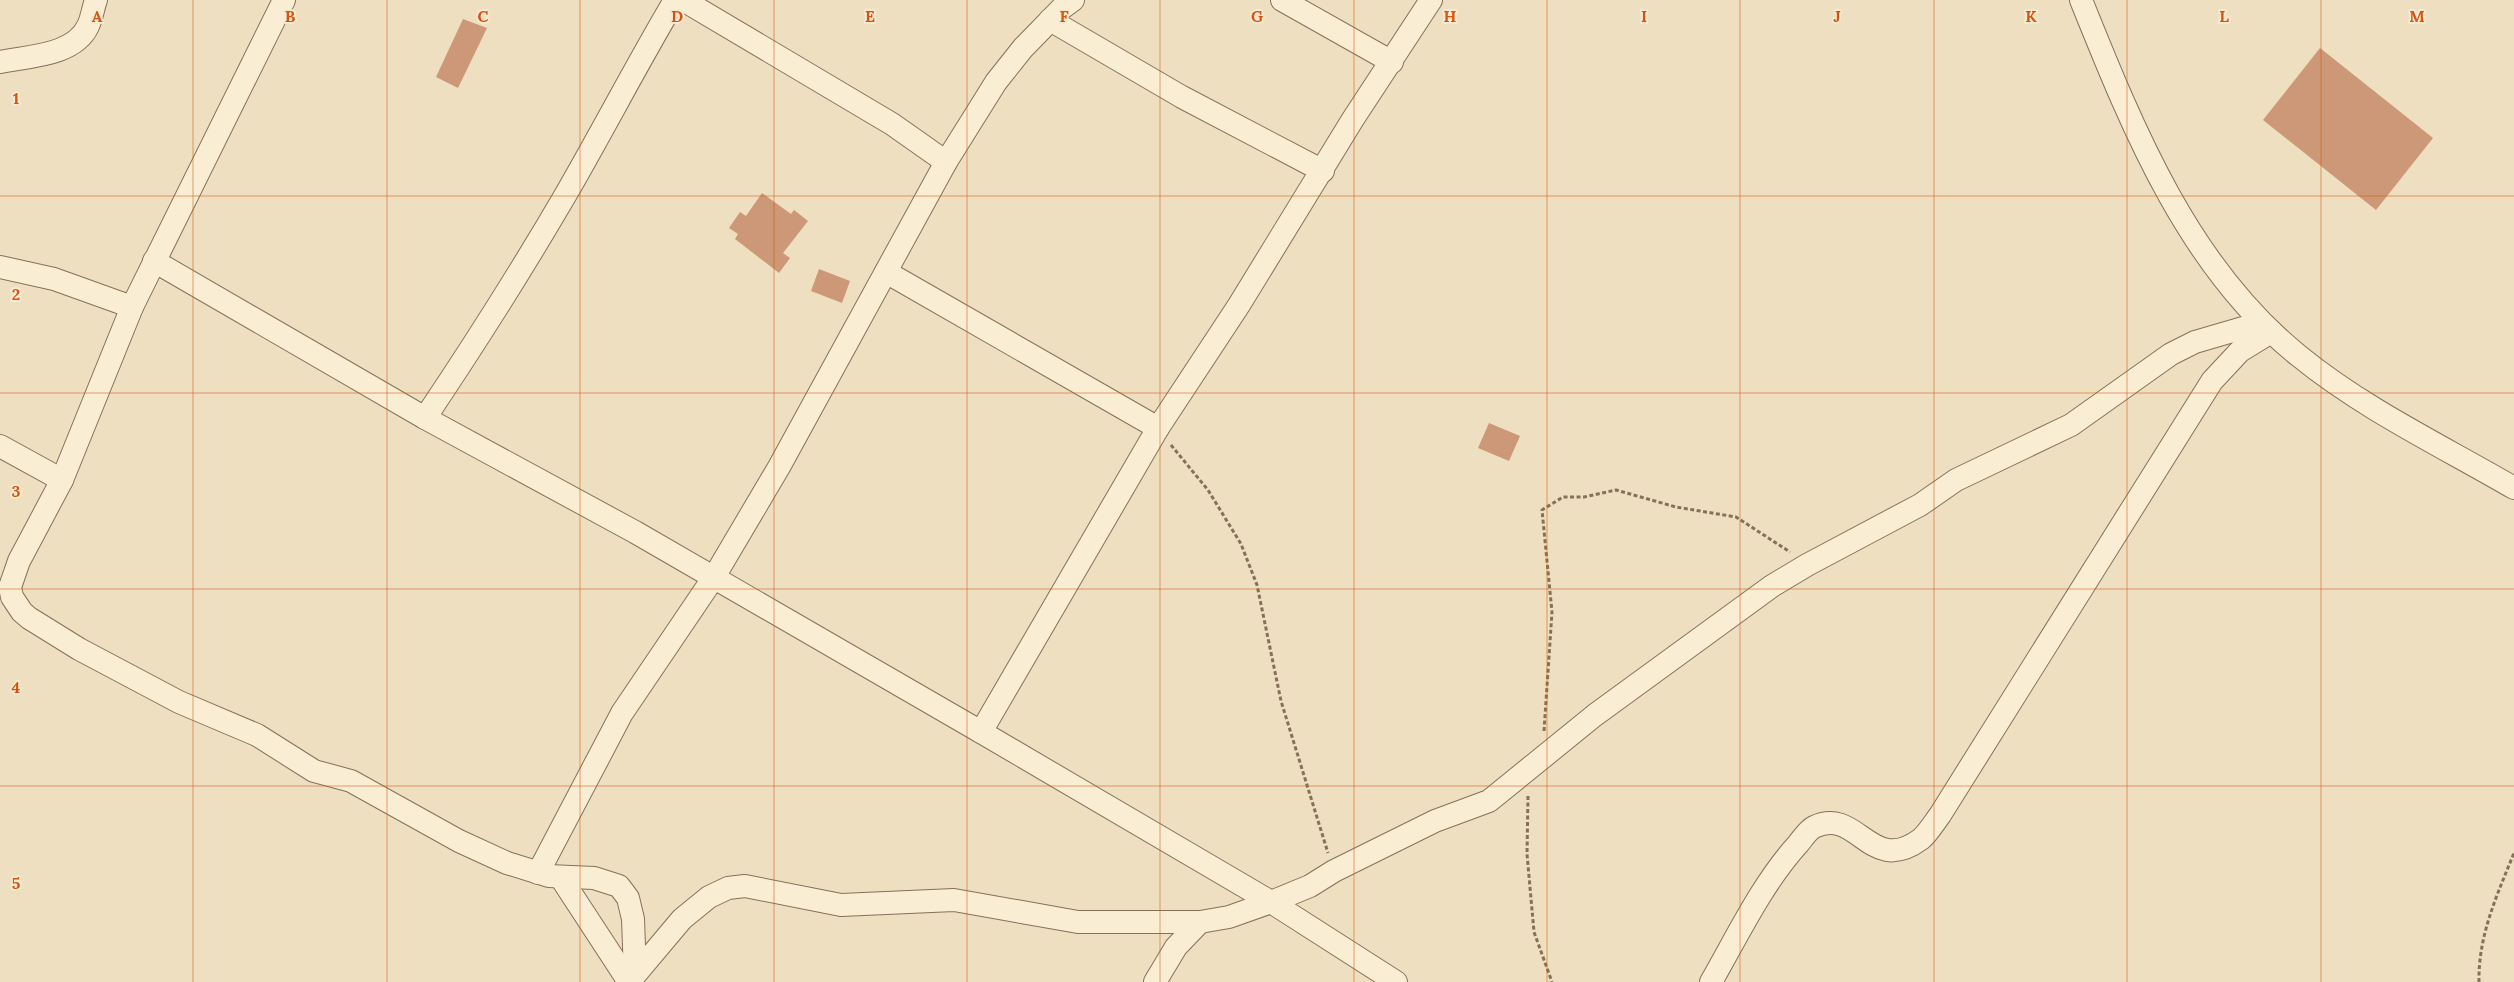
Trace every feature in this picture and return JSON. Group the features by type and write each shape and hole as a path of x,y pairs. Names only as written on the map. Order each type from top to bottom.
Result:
{"street":[{"path":"0,62 63,49 76,42 88,27 96,0"},
{"path":"284,0 253,67 132,306 62,480 13,576 10,587 12,596 22,612 29,618 79,649 180,702 256,735 314,771 351,781 459,841 500,860 538,873 561,878 594,878 618,886 628,898 633,918 631,979"},
{"path":"425,418 471,351 557,210 644,51 675,0"},
{"path":"683,0 892,124 946,162"},
{"path":"538,873 622,713 714,577 779,467 946,162 996,82 1050,20 1073,0"},
{"path":"1282,0 1392,62"},
{"path":"982,732 1158,428 1431,0"},
{"path":"2081,0 2125,104 2181,216 2206,257 2230,289 2266,328 2300,358 2379,410 2514,488"},
{"path":"1050,20 1182,97 1323,171"},
{"path":"154,261 425,418 714,577 982,732 1272,902 1396,982"},
{"path":"0,267 54,278 132,306"},
{"path":"886,272 1158,428"},
{"path":"631,979 682,919 710,897 728,888 745,886 841,905 954,900 1078,922 1200,922 1229,917 1272,902 1310,886 1334,870 1435,821 1489,801 1595,715 1772,586 1807,565 1920,505 1956,480 2071,425 2171,354 2195,342 2266,328"},
{"path":"1711,982 1777,867 1812,828 1826,823 1848,826 1879,849 1894,852 1921,838 1940,815 2212,381 2240,351 2266,328"},
{"path":"0,446 62,480"},
{"path":"561,878 631,979"},
{"path":"1155,982 1176,947 1200,922"}],"path":[{"path":"1158,428 1208,490 1241,544 1257,585 1281,701 1334,870"},
{"path":"1552,982 1534,932 1527,854 1528,796 1540,760 1552,612 1542,510 1563,497 1584,497 1616,490 1676,506 1736,516 1781,545 1807,565"},
{"path":"2479,982 2479,960 2492,906 2514,853"}],"building":[{"path":"463,19 487,28 458,88 436,77"},
{"path":"2320,48 2433,138 2376,210 2263,120"},
{"path":"762,193 791,214 794,210 808,221 783,253 790,258 779,273 735,239 738,234 729,228 740,212 746,216"},
{"path":"819,269 850,281 842,303 811,291"},
{"path":"1489,423 1520,436 1509,461 1478,448"}]}
